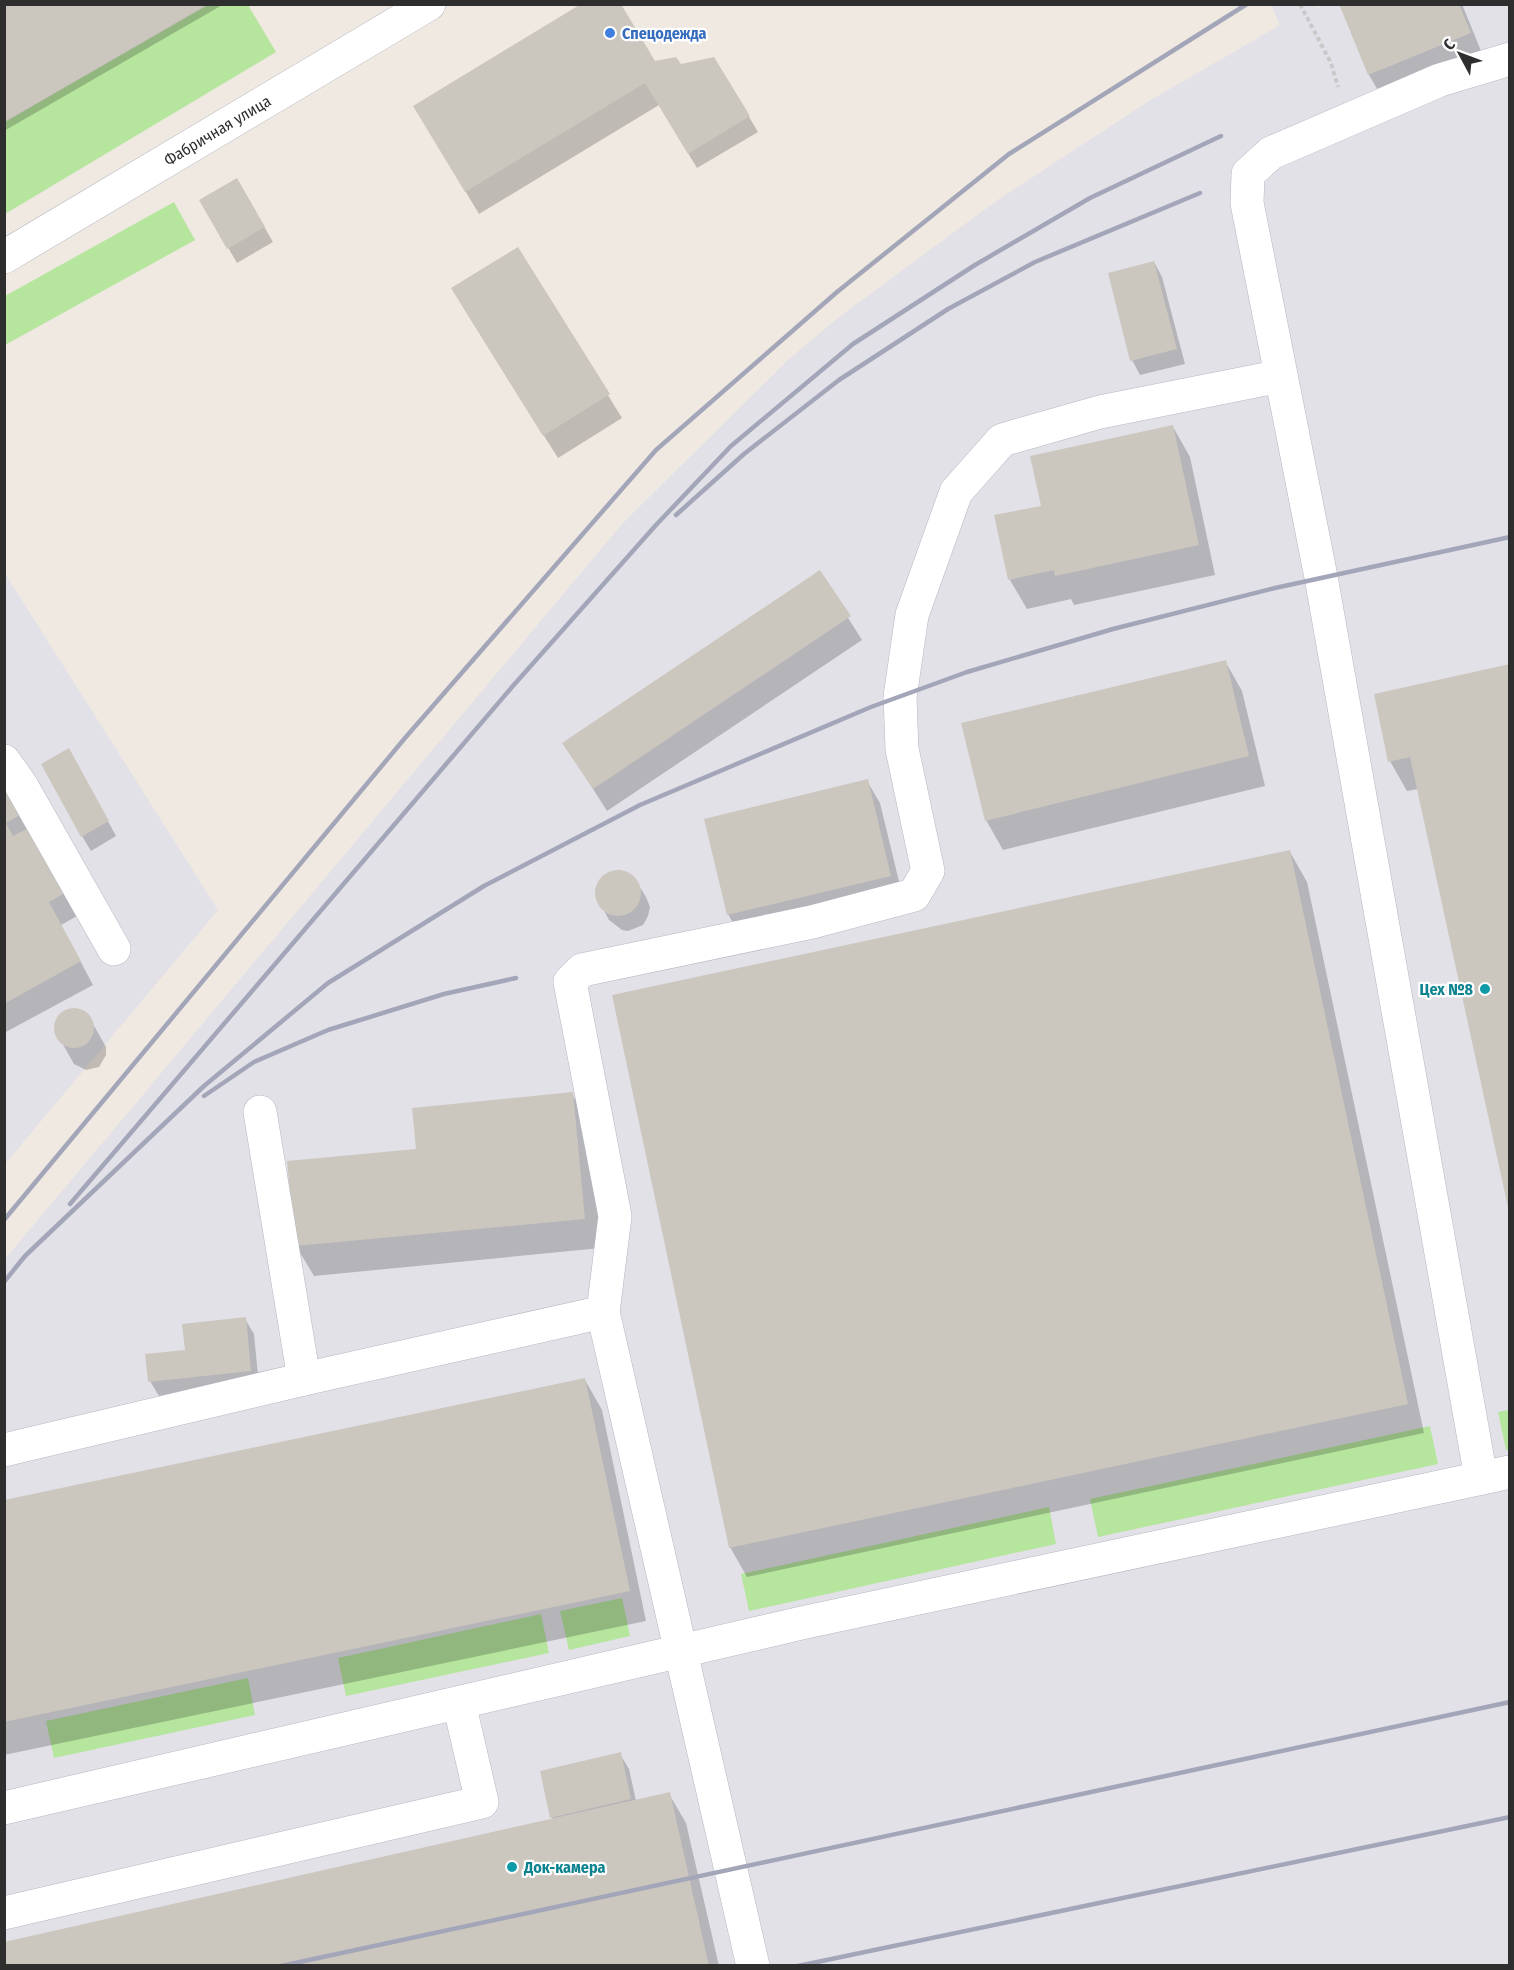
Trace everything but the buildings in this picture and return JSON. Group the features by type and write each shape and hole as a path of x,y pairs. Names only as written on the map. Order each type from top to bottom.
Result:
{"street":[{"name":"Фабричная улица","path":"4,257 429,4"},
{"path":"4,1808 818,1619 1495,1475 1247,202 1248,174 1271,153 1440,80 1509,59"},
{"path":"753,1965 603,1312 615,1216 570,982 582,970 812,922 914,895 928,871 902,749 900,697 912,615 956,492 1002,440 1100,412 1281,376"},
{"path":"4,761 21,785 114,949"},
{"path":"260,1112 304,1379"},
{"path":"4,1450 304,1379 603,1312"},
{"path":"4,1912 482,1802 459,1703"}],"path":[{"path":"1300,4 1331,63"}],"shaded area":[{"path":"1325,4 1509,5 1509,1965 5,1966 5,1259 623,523 789,359 839,317 999,199 1149,101 1280,25 1271,5 1316,5 1318,8"},
{"path":"4,572 218,910 5,1164 4,1163"}],"green space":[{"path":"208,5 248,5 276,52 5,214 5,122"},
{"path":"174,202 195,240 5,345 5,296"},
{"path":"1509,1410 1509,1450 1506,1450 1498,1412"},
{"path":"1430,1426 1438,1464 1098,1537 1090,1499"},
{"path":"1049,1507 1056,1544 749,1611 741,1574"},
{"path":"622,1598 630,1636 569,1650 560,1611"},
{"path":"541,1614 549,1653 346,1696 338,1658"},
{"path":"248,1678 255,1715 54,1758 46,1721"}],"railway":[{"path":"4,1220 405,738 656,450 837,292 1009,154 1247,4"},
{"path":"70,1204 512,687 656,525 731,446 853,344 975,265 1090,198 1221,136"},
{"path":"676,515 744,454 839,380 948,309 1035,262 1200,193"},
{"path":"4,1282 25,1256 204,1086 328,983 484,886 640,805 871,707 967,672 1113,629 1275,588 1510,537"},
{"path":"204,1096 254,1062 328,1030 444,994 516,978"},
{"path":"281,1966 1510,1702"},
{"path":"798,1966 1510,1817"}],"place":[{"name":"Спецодежда","path":"610,33"},
{"name":"Цех №8","path":"1485,989"},
{"name":"Док-камера","path":"512,1867"}]}
